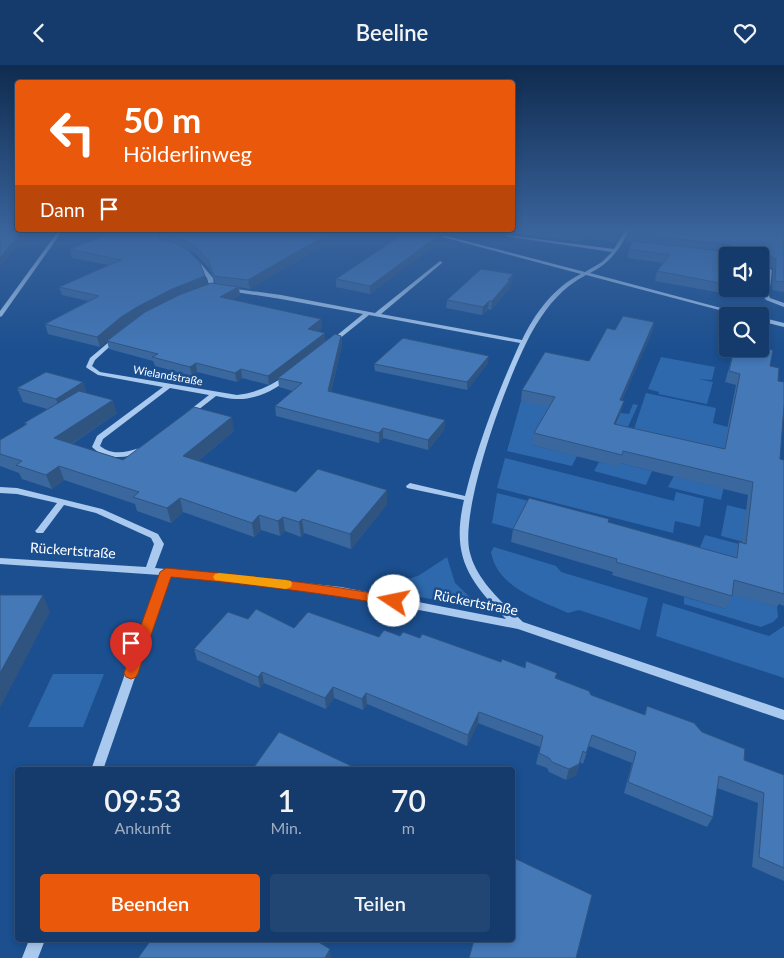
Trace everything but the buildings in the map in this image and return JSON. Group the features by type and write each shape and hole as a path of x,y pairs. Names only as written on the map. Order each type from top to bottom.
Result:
{"street":[{"path":"0,314 31,271"},
{"path":"204,271 210,278 209,288 281,297 524,342"},
{"path":"376,315 430,271"},
{"path":"571,271 719,309"},
{"path":"519,625 480,586 464,551 464,521 493,414 524,342 555,295 570,280 590,271"},
{"path":"767,297 772,302 784,305"},
{"path":"326,347 367,314"},
{"path":"769,321 784,325"},
{"name":"Wielandstraße","path":"124,332 92,359 89,367 98,373 115,377 237,397 264,393 295,371"},
{"path":"146,448 130,454 115,455 102,453 96,447 100,438 167,387"},
{"path":"185,419 214,394"},
{"path":"410,486 469,499"},
{"path":"0,490 16,491 99,511 155,536 159,544 149,571"},
{"path":"40,531 62,502"},
{"name":"Rückertstraße","path":"0,561 166,572 269,582 341,591 519,625 784,715"},
{"path":"98,767 166,572"},
{"path":"30,958 36,942"}],"shaded area":[{"path":"661,357 715,367 712,380 698,379 713,382 707,404 658,394 659,392 648,389"},
{"path":"646,393 716,408 713,423 735,429 732,451 634,429"},
{"path":"521,401 629,414 633,404 638,405 627,429 532,445 577,456 572,466 507,451"},
{"path":"731,454 721,500 668,487 674,476 713,486"},
{"path":"505,458 674,501 676,492 704,499 700,527 675,521 673,533 497,488"},
{"path":"599,462 618,466 620,463 652,471 646,485 594,471"},
{"path":"497,493 565,510 517,530 492,523"},
{"path":"727,505 747,510 745,526 778,551 721,536"},
{"path":"705,535 769,552 731,574 670,553 674,540 700,547"},
{"path":"494,547 556,566 561,572 648,598 640,630 579,610 568,613 521,591 502,575 495,564 491,552"},
{"path":"447,557 455,583 481,608 375,589 418,576"},
{"path":"729,592 777,607 778,617 773,622 761,627 684,604 684,597 726,609"},
{"path":"663,603 769,636 784,626 784,678 656,636"},
{"path":"53,674 104,674 83,727 28,727"}],"slow traffic":[{"path":"219,577 286,584"}],"route":[{"path":"131,673 166,572 341,591 394,601"}]}
